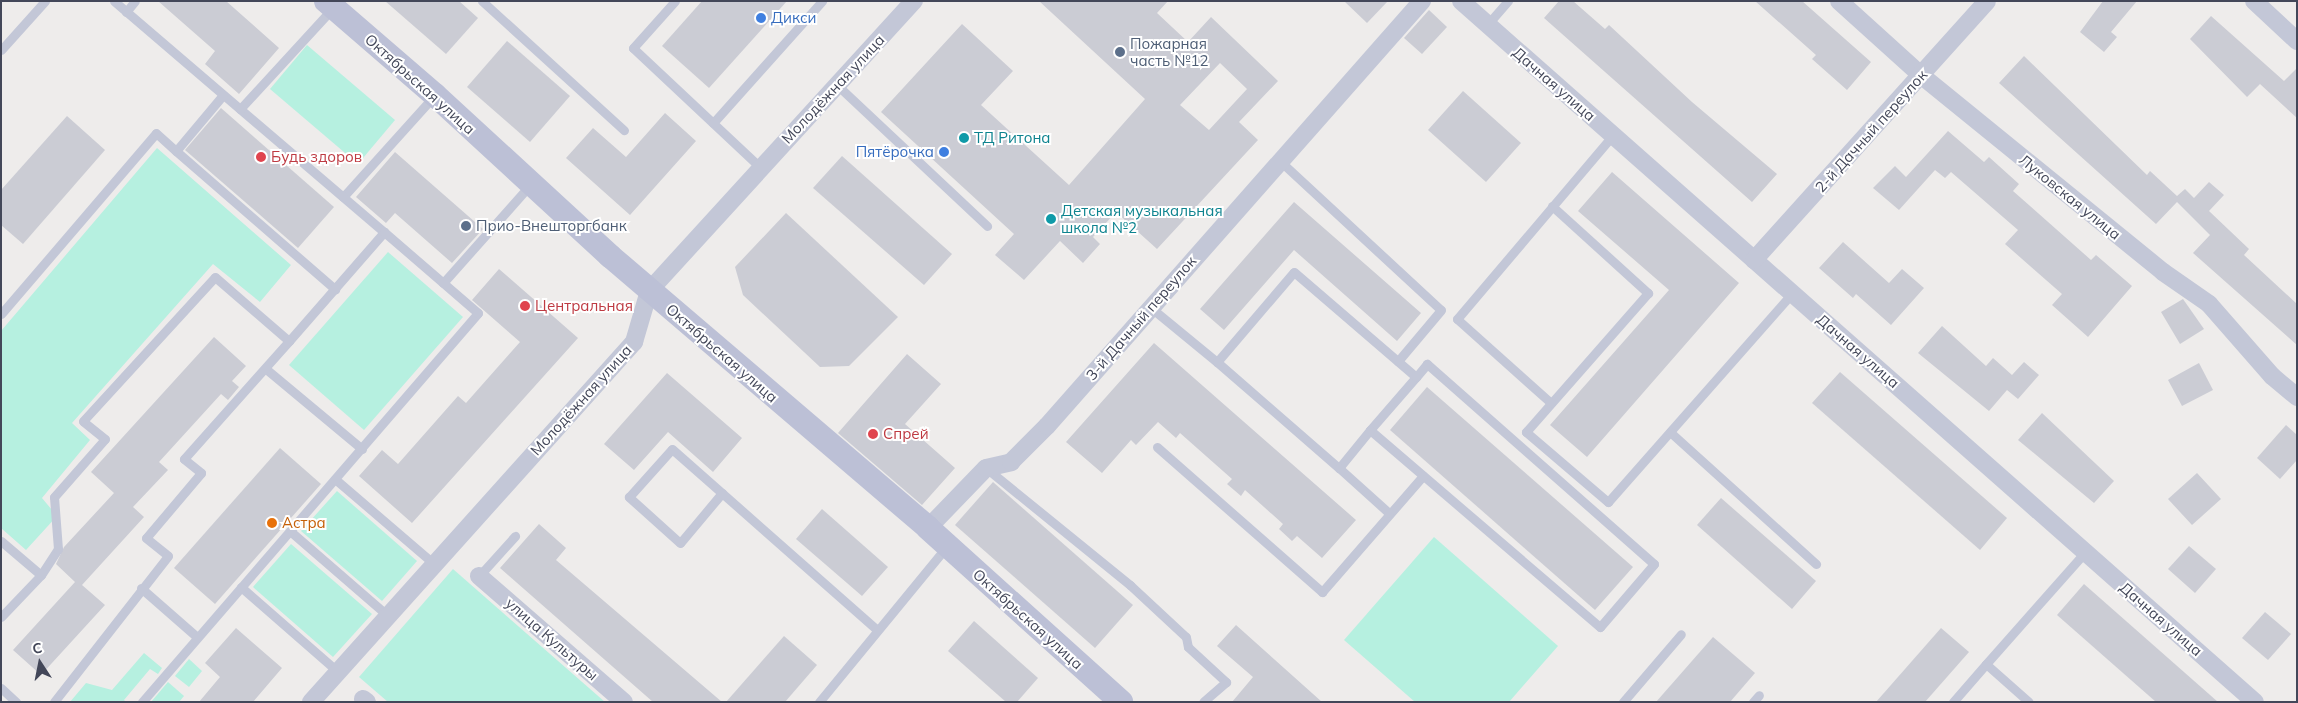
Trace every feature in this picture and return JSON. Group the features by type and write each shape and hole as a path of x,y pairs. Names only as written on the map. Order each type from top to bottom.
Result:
{"main road":[{"name":"Октябрьская улица","path":"329,4 435,95 530,185 649,290 928,528 1121,702"}],"street":[{"name":"3-й Дачный переулок","path":"986,468 1011,462 1422,1"},
{"name":"Дачная улица","path":"1460,1 2255,702"},
{"name":"Луковская улица","path":"1838,1 1922,76 2163,272 2209,304 2272,376 2297,398"},
{"name":"2-й Дачный переулок","path":"1754,260 1922,76 1987,1"},
{"path":"2254,1 2297,41"},
{"name":"Молодёжная улица","path":"311,702 634,342 649,290 837,85 909,3"},
{"path":"928,528 986,468"},
{"name":"улица Культуры","path":"479,576 624,702"}],"lane":[{"path":"1,50 44,1"},
{"path":"114,1 478,313 142,702"},
{"path":"126,12 135,1"},
{"path":"482,1 624,130"},
{"path":"675,1 633,48 761,168"},
{"path":"713,123 822,1"},
{"path":"1487,25 1508,1"},
{"path":"240,109 329,4"},
{"path":"837,85 987,226"},
{"path":"176,151 223,95"},
{"path":"343,197 435,95"},
{"path":"1,314 156,133 335,289"},
{"path":"1551,403 1457,319 1612,135"},
{"path":"1280,160 1441,310 1398,361"},
{"path":"444,283 530,185"},
{"path":"1552,206 1648,292 1526,432 1608,502 1792,293"},
{"path":"54,702 141,588 168,556 146,538 201,473 184,459 266,369 384,232"},
{"path":"1217,362 1294,272 1416,377"},
{"path":"1,617 40,575 58,549 54,497 105,439 83,421 216,277 289,341"},
{"path":"1150,307 1217,362 1389,514"},
{"path":"1339,468 1370,430 1427,364 1654,564 1600,627 1370,430"},
{"path":"266,369 362,449"},
{"path":"1670,432 1816,564"},
{"path":"1158,447 1322,592 1423,476"},
{"path":"722,493 680,543 629,497 672,449 722,493 877,630"},
{"path":"986,468 1130,585 1186,637 1188,646 1226,682 1203,702"},
{"path":"335,479 434,564"},
{"path":"290,531 388,616"},
{"path":"479,576 515,536"},
{"path":"1,541 40,575"},
{"path":"818,702 947,546"},
{"path":"1953,702 2085,552"},
{"path":"141,588 197,637"},
{"path":"241,588 338,672"},
{"path":"1623,702 1681,634"},
{"path":"1986,664 2030,702"},
{"path":"1,688 16,702"}],"green space":[{"path":"307,45 395,120 358,164 270,89"},
{"path":"157,148 291,265 260,302 213,264 72,423 90,440 42,498 57,516 26,550 1,528 1,331"},
{"path":"388,252 463,317 364,430 289,365"},
{"path":"337,491 417,561 382,601 301,531"},
{"path":"1434,537 1558,646 1509,702 1415,702 1344,640"},
{"path":"291,544 372,614 333,657 253,587"},
{"path":"453,569 605,702 388,702 359,677"},
{"path":"144,653 162,668 158,674 150,669 124,700 126,702 70,702 86,683 112,690"},
{"path":"189,659 202,671 189,687 175,676"},
{"path":"168,682 184,696 179,702 151,702"}],"building":[{"path":"158,1 226,1 279,48 239,94 205,64 215,51"},
{"path":"385,1 459,1 478,18 446,54"},
{"path":"702,1 787,1 709,88 662,46"},
{"path":"1039,1 1168,1 1157,13 1188,42 1211,17 1278,81 1239,122 1258,140 1157,249 1116,212 1093,237 1100,244 1083,263 1060,241 1024,280 995,255 1014,234 881,112 962,24 1013,71 981,105 1069,185 1145,99","holes":["1220,63 1247,89 1209,130 1180,105"]},
{"path":"1344,1 1388,1 1367,23"},
{"path":"1559,1 1573,1 1605,29 1609,25 1692,102 1777,174 1752,202 1544,18"},
{"path":"1755,1 1802,1 1871,62 1847,90 1812,59 1816,55"},
{"path":"2103,1 2137,1 2111,32 2117,37 2104,52 2080,32"},
{"path":"1429,10 1447,27 1422,54 1404,38"},
{"path":"2211,16 2284,81 2297,68 2297,118 2260,84 2247,97 2190,39"},
{"path":"507,41 570,96 530,142 467,87"},
{"path":"2024,56 2147,175 2150,171 2177,196 2185,189 2194,198 2209,182 2224,195 2209,211 2249,249 2244,255 2297,304 2297,345 2193,253 2210,235 2177,202 2156,224 1999,83"},
{"path":"1463,91 1521,143 1486,182 1428,130"},
{"path":"221,108 334,207 298,248 185,150"},
{"path":"665,113 696,141 630,215 566,158 593,128 626,157"},
{"path":"67,116 105,150 23,244 1,225 1,190"},
{"path":"1948,131 1984,162 1989,157 2019,184 2013,191 2091,260 2096,255 2132,286 2088,337 2052,305 2062,294 2005,244 2018,230 1951,172 1945,178 1935,170 1899,210 1873,188 1895,166 1906,177"},
{"path":"395,152 483,229 452,263 395,213 386,223 356,197"},
{"path":"842,156 952,254 924,285 813,188"},
{"path":"1612,172 1739,283 1587,457 1550,425 1669,290 1578,211"},
{"path":"1294,202 1421,313 1397,341 1294,250 1224,330 1200,309"},
{"path":"786,213 898,317 849,366 820,367 743,295 735,267"},
{"path":"1843,242 1889,283 1902,269 1924,288 1891,325 1856,294 1853,298 1819,268"},
{"path":"499,269 578,338 412,523 359,476 382,450 398,464 458,396 466,403 520,342 472,300"},
{"path":"2183,299 2204,329 2180,344 2161,312"},
{"path":"1942,326 1986,366 1993,358 2012,375 2024,362 2039,375 2018,399 2007,390 1989,411 1918,353"},
{"path":"214,337 246,366 232,381 239,387 228,400 221,394 159,462 168,470 133,507 144,517 82,585 105,605 41,675 13,650 75,582 56,564 64,547 114,493 91,472"},
{"path":"1154,343 1356,520 1322,558 1297,536 1292,541 1279,529 1283,524 1245,490 1241,496 1227,484 1232,479 1180,433 1176,438 1158,422 1136,445 1131,440 1102,473 1066,442"},
{"path":"907,354 941,384 905,424 955,468 922,505 838,433"},
{"path":"2199,363 2213,390 2182,406 2168,380"},
{"path":"1840,372 2007,518 1980,550 1812,403"},
{"path":"667,373 742,438 713,472 668,432 634,470 604,444"},
{"path":"1427,387 1633,567 1595,610 1390,430"},
{"path":"2042,413 2114,481 2094,503 2018,440"},
{"path":"2286,425 2297,435 2297,460 2280,479 2257,458"},
{"path":"280,448 321,484 215,604 174,568"},
{"path":"2197,473 2221,499 2192,525 2168,499"},
{"path":"993,482 1133,605 1095,648 955,525"},
{"path":"1721,498 1816,581 1792,609 1697,525"},
{"path":"822,509 888,567 862,596 796,539"},
{"path":"539,524 566,548 556,560 722,702 653,702 500,568"},
{"path":"2189,546 2216,569 2195,593 2168,569"},
{"path":"2084,584 2218,702 2156,702 2057,615"},
{"path":"2265,612 2291,634 2268,660 2242,638"},
{"path":"974,621 1038,678 1017,702 1006,702 948,651"},
{"path":"1236,625 1322,702 1232,702 1253,677 1217,646"},
{"path":"236,628 282,668 253,702 199,702 220,677 205,663"},
{"path":"1941,628 1969,652 1925,702 1876,702"},
{"path":"784,636 817,665 785,702 726,702"},
{"path":"1713,637 1755,673 1730,702 1656,702"}],"place":[{"name":"Дикси","path":"761,18"},
{"name":"Пожарная часть №12","path":"1120,52"},
{"name":"ТД Ритона","path":"964,138"},
{"name":"Пятёрочка","path":"944,152"},
{"name":"Будь здоров","path":"261,157"},
{"name":"Детская музыкальная школа №2","path":"1051,219"},
{"name":"Прио-Внешторгбанк","path":"466,226"},
{"name":"Центральная","path":"525,306"},
{"name":"Спрей","path":"873,434"},
{"name":"Астра","path":"272,523"}]}
